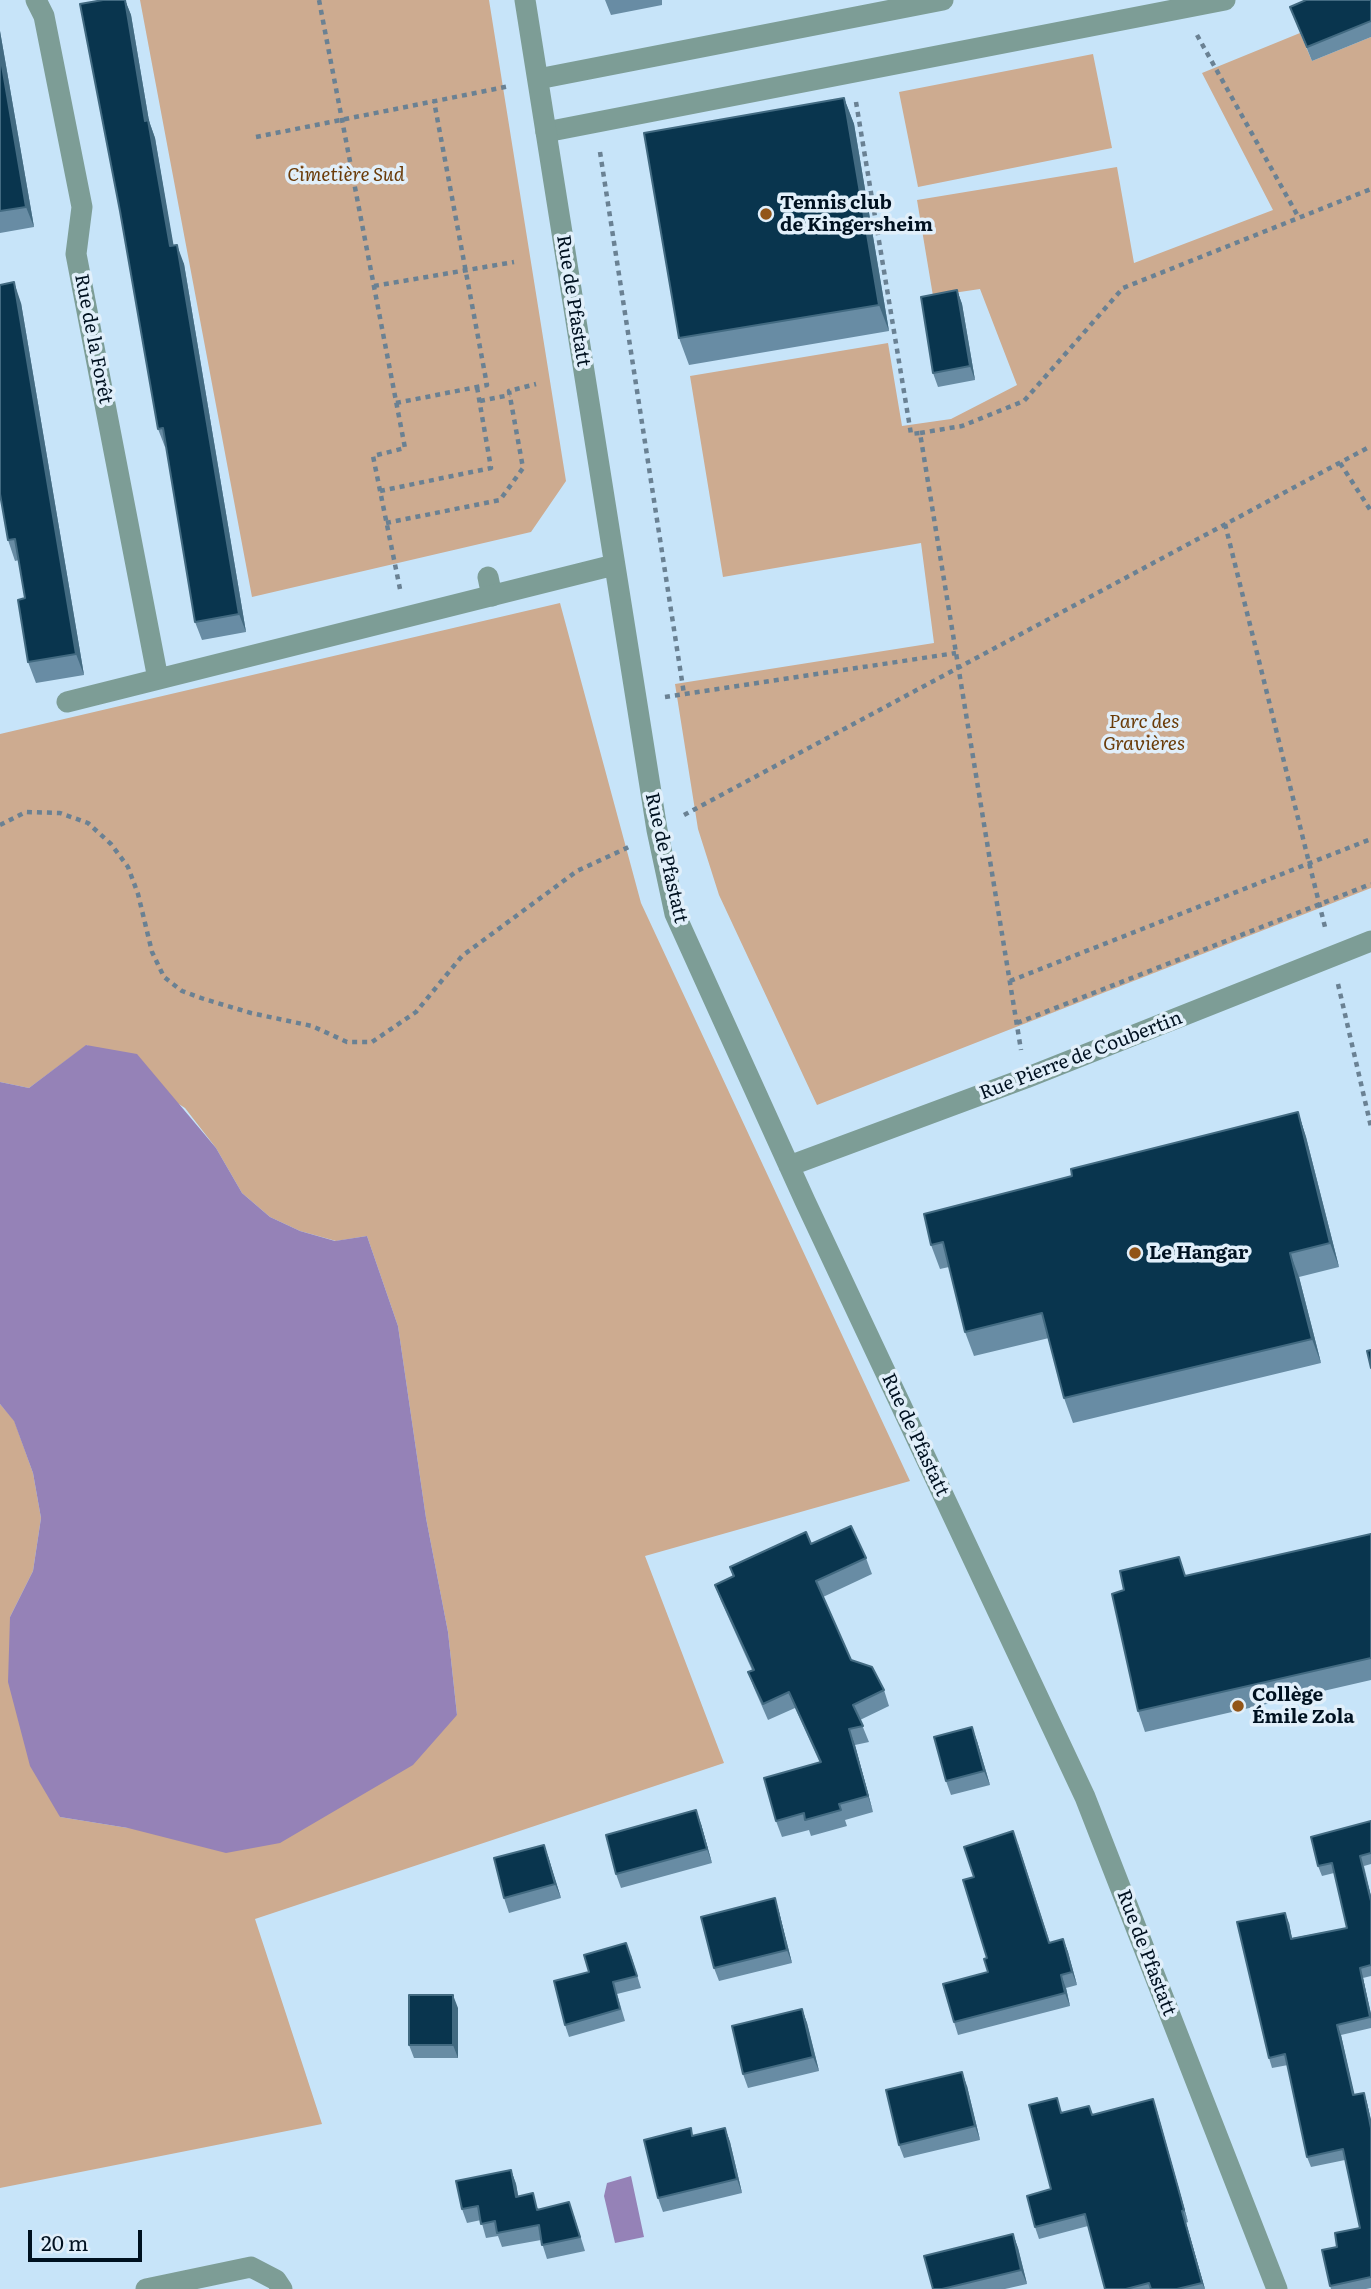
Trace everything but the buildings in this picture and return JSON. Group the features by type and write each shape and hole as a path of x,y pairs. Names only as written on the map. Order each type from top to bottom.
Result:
{"street":[{"name":"Rue de la Forêt","path":"36,0 44,16 82,207 76,254 158,680"},
{"name":"Rue de Pfastatt","path":"525,0 657,830 676,914 789,1166 1085,1797 1277,2289"},
{"path":"538,79 943,0"},
{"path":"546,132 1225,0"},
{"path":"67,702 405,617 490,586 614,565"},
{"name":"Rue Pierre de Coubertin","path":"789,1166 1026,1078 1371,941"},
{"path":"146,2289 251,2267 276,2280 282,2289"}],"path":[{"path":"319,0 405,448 373,456 405,617"},
{"path":"1184,10 1298,218"},
{"path":"852,74 911,434 962,426 1024,401 1123,288 1371,189"},
{"path":"257,137 511,85"},
{"path":"396,403 487,385 434,101"},
{"path":"595,123 684,694"},
{"path":"374,286 514,262"},
{"path":"386,523 500,500 523,468 509,391 536,384"},
{"path":"380,491 491,468 477,387"},
{"path":"480,401 510,395"},
{"path":"920,433 1026,1078"},
{"path":"0,825 26,812 60,813 88,823 96,830 111,844 128,867 138,894 152,951 164,977 182,991 251,1013 312,1026 347,1042 372,1042 416,1012 462,956 577,871 626,849 1371,446"},
{"path":"1340,463 1371,511"},
{"path":"1225,524 1332,956 1371,1127"},
{"path":"636,702 956,653"},
{"path":"1010,981 1371,839"},
{"path":"1017,1023 1371,884"}],"green space":[{"name":"Cimetière Sud","path":"140,0 489,0 566,481 531,532 252,597"},
{"name":"Parc des Gravières","path":"1300,33 1312,61 1371,37 1371,888 817,1105 719,895 698,829 675,684 934,643 921,543 723,577 690,376 888,343 902,426 951,419 1017,385 980,289 933,296 917,200 1117,167 1134,263 1273,210 1202,73"},
{"path":"1093,54 1112,148 918,187 899,92"},
{"path":"560,603 641,903 910,1481 645,1556 724,1763 255,1919 322,2124 0,2188 0,1404 14,1420 33,1473 41,1518 33,1571 10,1617 60,1817 128,1828 457,1715 448,1632 426,1518 398,1326 367,1236 336,1241 300,1231 270,1217 242,1193 216,1148 185,1108 87,1045 29,1088 0,1082 0,734"}],"shaded area":[{"path":"86,1045 137,1054 216,1148 242,1193 270,1217 300,1231 335,1241 367,1236 398,1326 426,1518 448,1632 457,1715 413,1765 280,1843 226,1853 128,1828 60,1817 30,1766 8,1682 10,1617 33,1571 41,1518 33,1473 14,1421 0,1404 0,1082 29,1088"},
{"path":"631,2176 644,2237 615,2243 604,2196 607,2183"}],"place":[{"name":"Tennis club de Kingersheim","path":"766,214"},
{"name":"Le Hangar","path":"1135,1253"},
{"name":"Collège Émile Zola","path":"1238,1706"}]}
